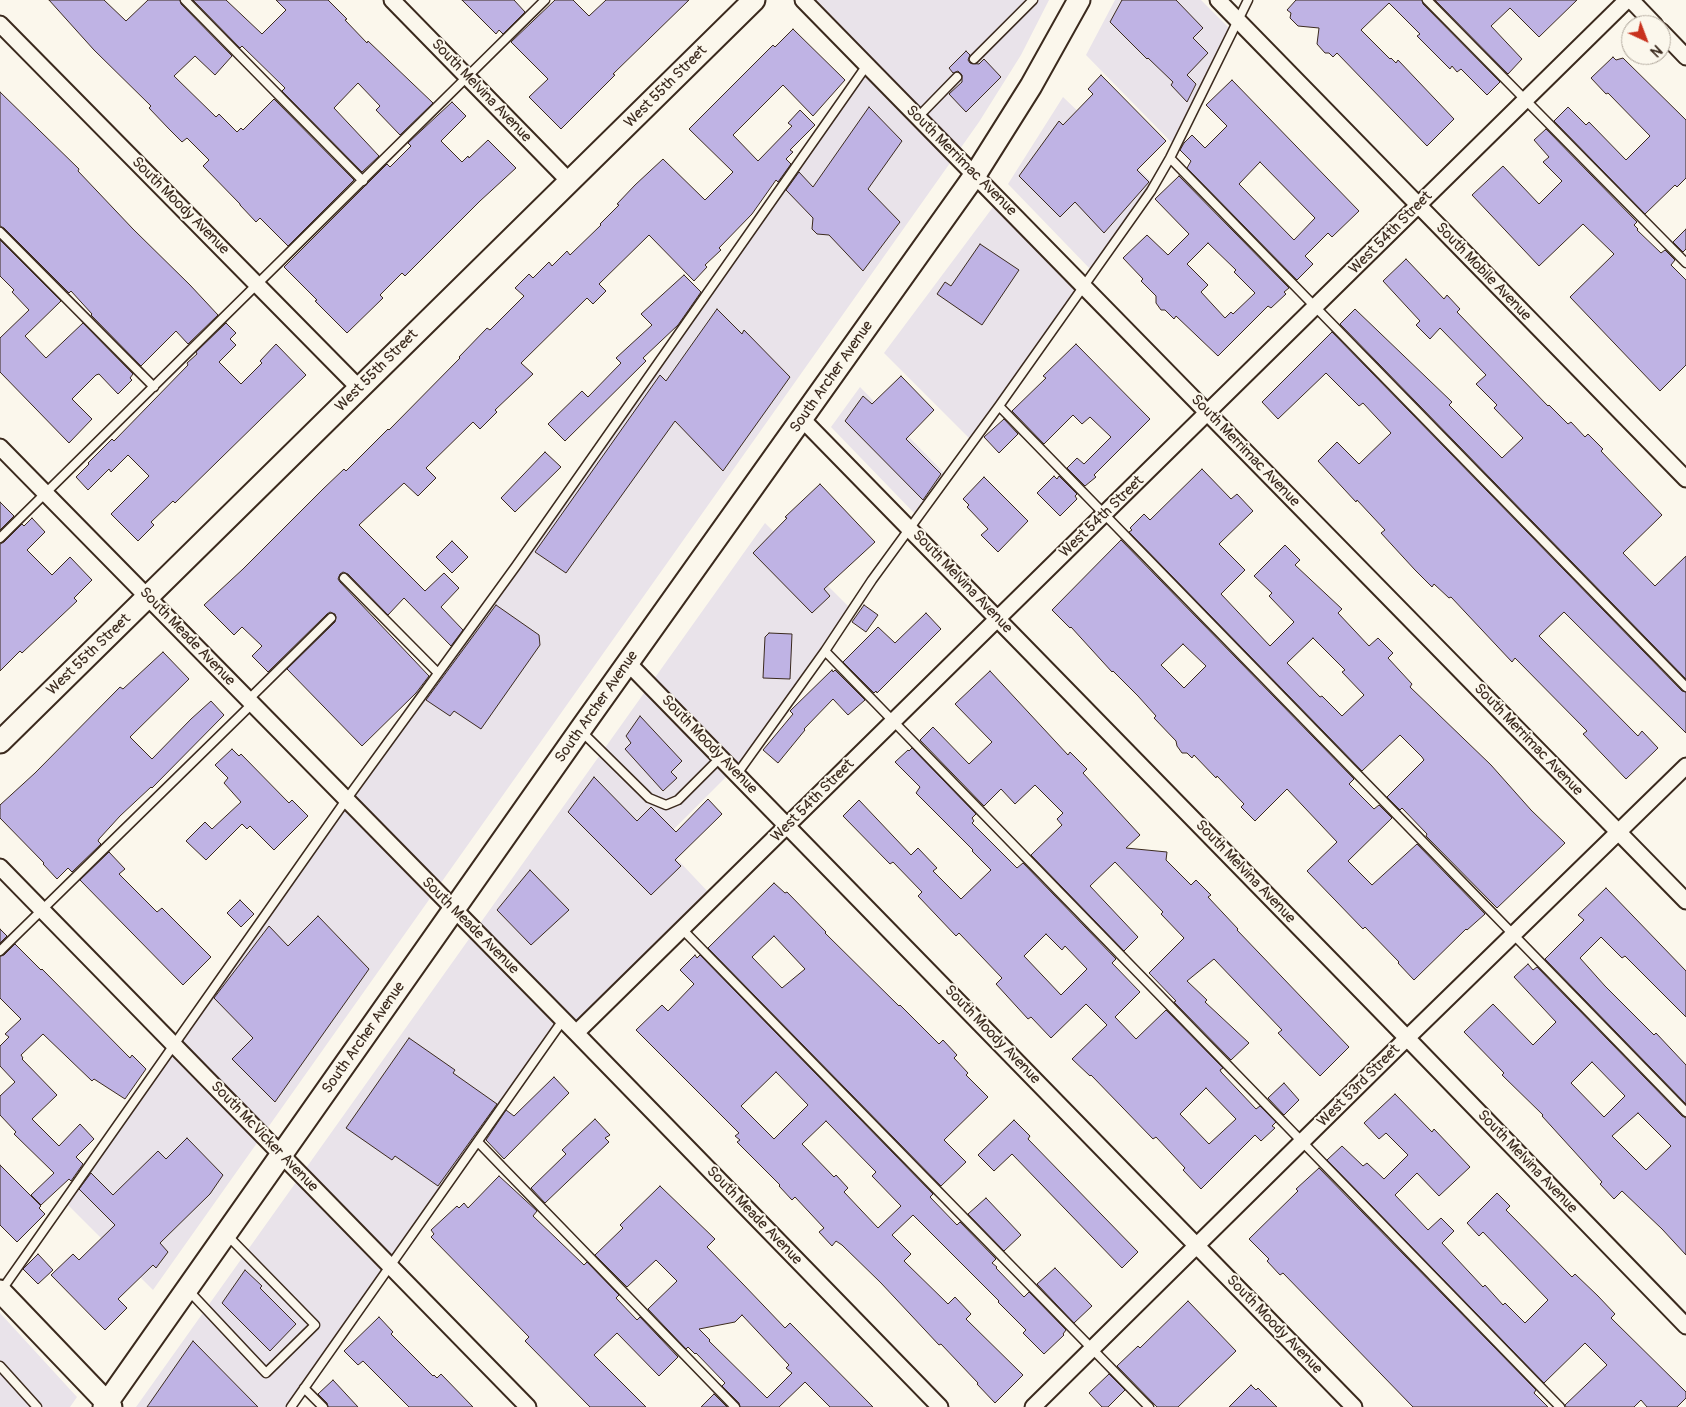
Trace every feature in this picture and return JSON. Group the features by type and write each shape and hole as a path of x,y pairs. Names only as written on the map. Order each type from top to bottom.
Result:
{"main road":[{"name":"West 55th Street","path":"0,742 754,0"},
{"name":"South Archer Avenue","path":"107,1406 187,1289 580,730 975,175 1032,86 1079,0"},
{"path":"0,1292 107,1406"}],"street":[{"name":"South Melvina Avenue","path":"392,0 570,182"},
{"name":"South Merrimac Avenue","path":"803,0 1686,901"},
{"name":"South Mobile Avenue","path":"1218,0 1686,479"},
{"name":"West 54th Street","path":"576,1033 1629,0"},
{"path":"1629,0 1645,15"},
{"name":"South Moody Avenue","path":"0,24 360,389"},
{"path":"1671,41 1686,57"},
{"name":"South Melvina Avenue","path":"802,419 1686,1326"},
{"name":"South Meade Avenue","path":"0,447 576,1033 940,1407"},
{"name":"South Moody Avenue","path":"628,663 1354,1407"},
{"name":"West 53rd Street","path":"1033,1407 1686,766"},
{"name":"South McVicker Avenue","path":"0,867 528,1407"}],"lane":[{"path":"185,0 362,181"},
{"path":"0,538 545,0"},
{"path":"974,59 1033,0"},
{"path":"737,774 825,651 872,580 911,529 1151,191 1170,158 1248,0"},
{"path":"1427,0 1686,264"},
{"path":"0,1292 346,800 513,570 867,66"},
{"path":"918,117 957,77"},
{"path":"1170,158 1686,687"},
{"path":"0,232 154,387"},
{"path":"999,406 1686,1112"},
{"path":"344,578 438,673"},
{"path":"0,951 250,702 331,618"},
{"path":"825,651 1560,1407"},
{"path":"580,730 649,798 666,805 678,800 721,757"},
{"path":"682,929 1149,1407"},
{"path":"291,1407 563,1020"},
{"path":"478,1142 736,1407"},
{"path":"187,1289 266,1373 315,1325 226,1234"},
{"path":"0,1366 37,1407"},
{"path":"304,1388 323,1407"}],"shaded area":[{"path":"799,0 1049,0 1021,55 979,122 153,1290 62,1199 864,64"},
{"path":"1115,0 1201,0 1231,30 1173,144 1086,55"},
{"path":"1063,97 1153,183 1092,271 1008,184"},
{"path":"993,207 1077,293 972,441 884,353"},
{"path":"860,387 947,476 917,516 831,427"},
{"path":"765,523 851,609 744,759 661,842 710,894 568,1033 557,1023 286,1407 136,1407"},
{"path":"0,1313 77,1397 70,1407 0,1407"}],"building":[{"path":"49,0 104,0 126,21 148,0 180,0 181,4 232,56 215,75 195,56 174,76 216,117 219,114 237,132 241,128 243,130 274,99 354,180 288,246 260,218 256,222 203,166 209,160 187,138 182,142 169,129 149,108 151,106 94,50"},
{"path":"193,0 226,0 262,34 286,10 276,0 328,0 367,43 368,41 433,103 400,135 376,110 380,106 358,83 334,108 379,156 362,172 282,91 285,88 242,46 240,48"},
{"path":"462,0 514,0 525,12 503,34 499,30 496,34"},
{"path":"555,0 573,0 589,16 606,0 689,0 613,74 615,75 561,129 529,97 548,79 511,42"},
{"path":"1122,0 1176,0 1203,28 1193,38 1208,53 1187,75 1196,84 1187,102 1171,85 1173,82 1110,22"},
{"path":"1296,0 1422,0 1423,4 1500,82 1487,95 1461,69 1457,72 1452,66 1450,69 1417,36 1420,34 1389,3 1361,30 1390,59 1396,63 1398,60 1454,119 1427,146 1337,53 1333,57 1329,53 1325,53 1317,44 1319,28 1298,26 1290,18 1291,13 1287,10"},
{"path":"1435,0 1577,0 1539,37 1510,8 1491,26 1522,59 1508,74"},
{"path":"793,29 845,80 813,116 783,85 733,135 758,161 792,126 788,123 800,110 815,125 790,150 793,152 786,159 791,164 778,182 776,180 752,214 719,248 721,250 705,265 707,267 694,281 649,235 599,284 606,291 593,304 587,298 521,363 533,374 495,410 497,412 480,429 473,422 426,468 436,478 418,496 404,483 359,525 425,591 444,573 459,588 441,607 463,630 451,646 404,598 388,615 348,574 343,572 340,574 338,579 340,582 429,676 416,693 362,746 287,669 335,622 335,614 330,612 327,614 268,672 252,656 262,646 242,627 234,635 204,605 344,469 346,471 389,430 487,328 490,330 524,296 515,288 529,274 533,278 549,262 552,266 567,251 570,255 601,225 635,185 663,159 705,200 733,172 689,129 773,45 775,47"},
{"path":"966,51 970,55 968,60 970,63 979,64 984,59 1001,77 966,112 949,94 962,82 962,75 958,71 953,73 949,68"},
{"path":"1613,57 1616,60 1621,59 1621,65 1630,65 1686,120 1686,178 1677,187 1675,185 1645,214 1554,121 1568,107 1586,125 1589,122 1626,160 1650,136 1591,78"},
{"path":"1101,75 1166,141 1137,170 1149,182 1104,233 1075,202 1060,217 1019,176 1059,121 1063,125 1093,94 1088,89"},
{"path":"1232,80 1359,211 1332,237 1328,233 1305,256 1313,264 1297,280 1187,168 1191,161 1180,150 1184,143 1192,135 1205,148 1227,126 1206,105","holes":["1260,162 1315,218 1294,240 1239,184"]},
{"path":"0,92 79,169 78,171 133,229 218,315 188,344 176,331 141,366 91,315 71,291 69,293 0,226"},
{"path":"452,102 466,116 441,141 462,162 488,140 516,168 405,276 402,273 380,295 383,298 347,333 284,267 387,164 390,167 411,146 408,143"},
{"path":"869,107 902,141 868,189 900,222 863,271 829,235 817,234 812,229 813,218 786,190 799,172 813,187"},
{"path":"1546,129 1637,222 1634,225 1637,230 1661,253 1665,250 1675,260 1671,265 1686,280 1686,365 1660,391 1570,297 1614,254 1583,224 1539,266 1472,195 1503,166 1539,204 1562,181 1543,162 1549,157 1534,140"},
{"path":"1179,176 1289,288 1284,292 1286,294 1271,308 1268,306 1218,356 1176,316 1174,319 1165,310 1161,310 1156,303 1156,296 1123,258 1147,235 1168,255 1189,234 1155,199","holes":["1208,243 1236,270 1234,272 1255,293 1233,314 1231,312 1225,318 1201,292 1208,285 1187,264"]},
{"path":"1686,229 1686,249 1683,252 1673,242"},
{"path":"0,240 61,301 25,336 46,358 83,323 133,374 130,378 132,380 118,394 99,374 96,375 72,399 92,419 69,443 0,372 0,338 29,310 12,292 14,290 0,276"},
{"path":"980,244 1019,270 982,325 937,294 945,282 951,286"},
{"path":"1406,259 1444,299 1447,295 1460,309 1457,312 1548,406 1568,424 1571,422 1585,437 1588,434 1603,449 1601,451 1662,515 1623,553 1655,586 1686,556 1686,679 1340,324 1355,309 1452,402 1449,405 1502,458 1523,438 1494,408 1497,405 1476,384 1486,375 1440,328 1430,339 1416,325 1420,321 1383,281"},
{"path":"684,275 701,292 678,325 643,358 646,361 565,441 548,424 582,391 588,397 621,363 616,358 652,325 641,314"},
{"path":"717,309 742,334 744,330 790,377 723,471 675,421 566,573 535,552 660,375 666,381"},
{"path":"226,323 236,333 230,339 236,345 219,362 241,384 262,363 260,361 276,344 306,375 175,503 173,501 151,522 154,525 138,541 111,514 149,476 128,455 111,472 109,469 88,490 76,477 112,439 114,441 188,365 187,363 197,354 196,352"},
{"path":"1332,332 1682,691 1686,692 1686,733 1564,612 1539,636 1638,736 1642,731 1658,748 1626,779 1583,734 1587,731 1515,658 1512,662 1451,597 1449,598 1434,584 1432,587 1415,570 1381,533 1385,530 1318,461 1337,442 1359,464 1391,433 1363,403 1359,406 1326,373 1278,419 1262,402"},
{"path":"1076,344 1150,419 1094,475 1096,477 1085,486 1067,468 1077,458 1084,464 1111,437 1090,417 1082,424 1073,415 1044,444 1012,411 1046,378 1043,376"},
{"path":"901,376 934,410 906,439 941,474 923,500 845,421 863,396 872,404"},
{"path":"1004,419 1018,434 999,453 984,437"},
{"path":"545,452 561,467 515,512 501,498"},
{"path":"1202,469 1231,499 1237,494 1253,511 1219,544 1245,570 1221,594 1270,646 1294,622 1269,596 1272,593 1254,576 1285,545 1300,560 1295,565 1342,609 1338,613 1369,646 1378,638 1393,653 1388,658 1412,684 1410,687 1491,765 1531,810 1565,843 1497,908 1426,836 1427,834 1402,808 1400,810 1387,797 1424,760 1422,757 1400,735 1362,771 1129,532 1132,530 1130,528 1144,514 1150,520","holes":["1313,638 1345,670 1342,672 1364,695 1342,716 1322,696 1320,697 1287,663"]},
{"path":"1054,476 1057,479 1059,476 1077,494 1075,496 1077,499 1060,516 1037,493"},
{"path":"984,477 1028,521 998,552 981,535 988,529 967,507 969,505 963,499"},
{"path":"820,484 875,542 824,589 830,596 812,613 753,553 787,518 785,517"},
{"path":"0,502 14,516 0,530"},
{"path":"32,518 45,532 27,550 52,575 70,557 92,580 74,598 77,601 0,671 0,544 22,524 24,526"},
{"path":"1121,540 1354,779 1349,784 1374,809 1379,805 1392,818 1348,861 1372,885 1417,844 1485,914 1466,929 1414,980 1365,927 1363,929 1307,871 1337,842 1287,789 1255,821 1241,807 1244,804 1217,776 1216,778 1194,755 1192,758 1187,753 1182,753 1176,741 1154,718 1156,716 1138,696 1052,610","holes":["1183,644 1206,666 1184,688 1161,665"]},
{"path":"452,541 468,557 452,573 436,557"},
{"path":"496,605 539,635 540,645 481,729 454,711 450,716 426,700"},
{"path":"864,605 878,615 866,632 852,622"},
{"path":"926,613 941,629 877,693 876,691 874,693 843,662 878,627 895,643"},
{"path":"769,633 792,634 790,679 763,678 765,637"},
{"path":"163,652 189,679 130,737 152,759 211,701 224,715 152,788 120,816 99,839 98,841 101,844 72,872 68,868 57,879 0,818 0,805 35,773 120,687 123,689"},
{"path":"832,670 833,672 835,670 865,700 848,715 833,699 804,729 778,763 763,750 793,714 790,711"},
{"path":"990,671 1068,755 1070,752 1087,769 1083,773 1140,835 1126,848 1167,852 1166,860 1191,885 1196,880 1211,895 1208,897 1237,930 1349,1047 1320,1076 1278,1033 1282,1030 1214,959 1187,981 1207,1000 1205,1002 1249,1043 1231,1060 1174,1002 1176,1001 1149,973 1184,938 1161,914 1163,912 1115,862 1090,886 1138,937 1124,951 1031,855 1062,825 1057,819 1063,813 1035,785 1015,804 1001,789 984,806 920,740 933,727 969,764 992,742 955,704"},
{"path":"640,716 682,761 671,772 677,778 663,791 625,749 631,743 626,736"},
{"path":"912,748 976,814 972,818 974,821 972,823 1017,868 1023,863 1116,959 1112,963 1140,992 1115,1017 1136,1039 1166,1010 1223,1068 1220,1070 1221,1072 1256,1109 1260,1106 1276,1122 1272,1126 1275,1128 1261,1141 1255,1135 1201,1189 1183,1170 1185,1168 1156,1137 1153,1139 1091,1075 1072,1059 1107,1025 1086,1004 1051,1038 1031,1017 1028,1019 996,984 1002,978 959,933 956,936 918,896 922,892 893,862 890,864 843,816 859,800 911,855 918,848 937,868 933,871 961,899 991,870 916,793 920,787 895,762","holes":["1046,934 1062,950 1065,946 1087,969 1061,995 1024,956","1206,1088 1236,1119 1209,1144 1180,1114"]},
{"path":"232,749 239,756 241,754 289,803 292,800 308,816 274,850 250,826 247,829 242,824 206,860 186,841 205,822 212,829 241,802 224,783 228,778 215,765"},
{"path":"594,777 637,821 651,807 676,832 708,799 722,814 675,860 681,866 651,895 568,812"},
{"path":"109,852 125,869 119,874 157,912 162,908 211,957 183,985 80,880"},
{"path":"530,870 569,910 531,945 497,910"},
{"path":"774,883 785,893 787,892 825,933 939,1044 943,1040 957,1055 954,1058 968,1073 966,1075 988,1097 944,1140 966,1162 941,1186 708,948","holes":["774,936 805,969 782,988 752,957"]},
{"path":"1606,888 1686,971 1686,1017 1625,956 1622,958 1601,937 1580,958 1605,986 1654,1035 1656,1033 1686,1065 1686,1104 1545,959 1584,920 1578,915"},
{"path":"240,900 254,914 241,927 227,913"},
{"path":"318,916 369,969 275,1102 232,1059 253,1038 214,998 269,926 288,946"},
{"path":"0,929 7,936 0,943"},
{"path":"15,944 130,1058 132,1055 146,1069 125,1099 94,1079 92,1081 43,1034 21,1055 22,1059 57,1095 32,1119 59,1146 80,1124 94,1139 76,1157 83,1164 71,1181 69,1179 41,1205 31,1195 54,1173 14,1134 16,1132 0,1115 0,1096 15,1082 0,1066 0,1046 9,1037 5,1034 21,1019 0,998 0,956 4,955"},
{"path":"695,955 697,958 700,955 933,1194 930,1197 957,1225 960,1222 996,1259 992,1263 1024,1297 1029,1292 1066,1330 1064,1335 1044,1354 1023,1333 1026,1330 999,1301 913,1215 892,1235 911,1254 904,1261 948,1304 955,1297 971,1314 966,1319 1023,1375 995,1403 941,1344 939,1345 881,1283 842,1245 836,1241 832,1246 819,1232 824,1228 795,1197 792,1200 780,1185 737,1142 740,1140 735,1136 739,1133 636,1030 662,1005 668,1011 694,984 680,970","holes":["776,1072 808,1105 774,1139 741,1106","826,1121 876,1172 872,1176 901,1206 878,1228 844,1192 848,1188 836,1175 834,1177 802,1144"]},
{"path":"1528,964 1533,970 1537,967 1686,1118 1686,1255 1622,1191 1614,1199 1600,1184 1602,1182 1543,1115 1502,1075 1504,1073 1464,1032 1493,1004 1533,1045 1556,1022 1514,977","holes":["1592,1062 1625,1096 1604,1117 1571,1083","1638,1113 1671,1146 1646,1170 1612,1136"]},
{"path":"409,1038 455,1070 453,1073 497,1104 438,1186 395,1156 392,1160 346,1128"},
{"path":"554,1077 569,1093 504,1159 486,1140 506,1110 514,1116"},
{"path":"1284,1083 1299,1100 1284,1115 1268,1098"},
{"path":"1395,1094 1432,1132 1434,1129 1470,1167 1439,1196 1417,1173 1395,1195 1428,1230 1441,1218 1454,1231 1442,1243 1483,1287 1485,1285 1503,1305 1505,1303 1525,1323 1548,1300 1483,1232 1479,1236 1467,1223 1497,1193 1510,1206 1506,1210 1572,1277 1575,1274 1598,1296 1615,1314 1611,1318 1686,1392 1686,1398 1677,1407 1647,1407 1641,1400 1634,1407 1566,1407 1565,1405 1607,1365 1585,1343 1544,1383 1327,1160 1342,1146 1363,1166 1367,1163 1384,1179 1408,1155 1386,1133 1379,1139 1364,1123"},
{"path":"595,1119 610,1135 605,1138 609,1142 545,1203 531,1188 566,1154 562,1150"},
{"path":"1014,1120 1030,1136 1028,1139 1138,1252 1122,1268 1012,1154 994,1171 978,1155"},
{"path":"187,1138 223,1175 210,1194 160,1243 168,1252 156,1268 153,1265 118,1299 127,1308 105,1330 51,1275 73,1254 79,1260 115,1225 79,1189 91,1173 113,1195 158,1151 166,1159"},
{"path":"0,1165 41,1206 39,1208 45,1214 17,1242 0,1225"},
{"path":"1319,1168 1536,1390 1534,1393 1548,1407 1413,1407 1283,1273 1280,1275 1267,1261 1269,1259 1249,1239 1298,1191 1296,1189"},
{"path":"499,1176 537,1211 533,1216 584,1265 587,1262 619,1295 616,1298 637,1320 640,1317 678,1357 659,1376 617,1333 594,1355 646,1407 590,1407 525,1341 529,1337 431,1237 434,1234 431,1230 457,1206 459,1208 464,1203 468,1208"},
{"path":"660,1186 715,1239 707,1247 785,1328 790,1323 873,1407 830,1407 805,1382 779,1407 740,1407 739,1403 722,1386 725,1383 696,1353 688,1347 686,1349 648,1309 677,1281 656,1260 627,1287 595,1255 623,1228 620,1225","holes":["742,1315 789,1365 786,1368 792,1373 767,1398 699,1329 735,1322"]},
{"path":"986,1198 1021,1235 1004,1251 968,1214"},
{"path":"38,1254 53,1270 38,1284 23,1269"},
{"path":"1055,1268 1092,1306 1074,1323 1037,1284"},
{"path":"245,1270 296,1324 270,1351 222,1303"},
{"path":"1188,1301 1236,1351 1178,1407 1157,1407 1117,1366 1138,1346 1140,1348"},
{"path":"379,1317 393,1332 391,1334 433,1376 437,1378 441,1374 473,1407 409,1407 363,1361 358,1365 344,1351"},
{"path":"193,1341 258,1407 147,1407"},
{"path":"1109,1374 1125,1390 1108,1407 1102,1407 1089,1393"},
{"path":"333,1380 358,1407 328,1407 327,1403 318,1394"},
{"path":"1251,1385 1256,1390 1258,1388 1277,1407 1229,1407"},
{"path":"714,1394 727,1407 701,1407"}]}
